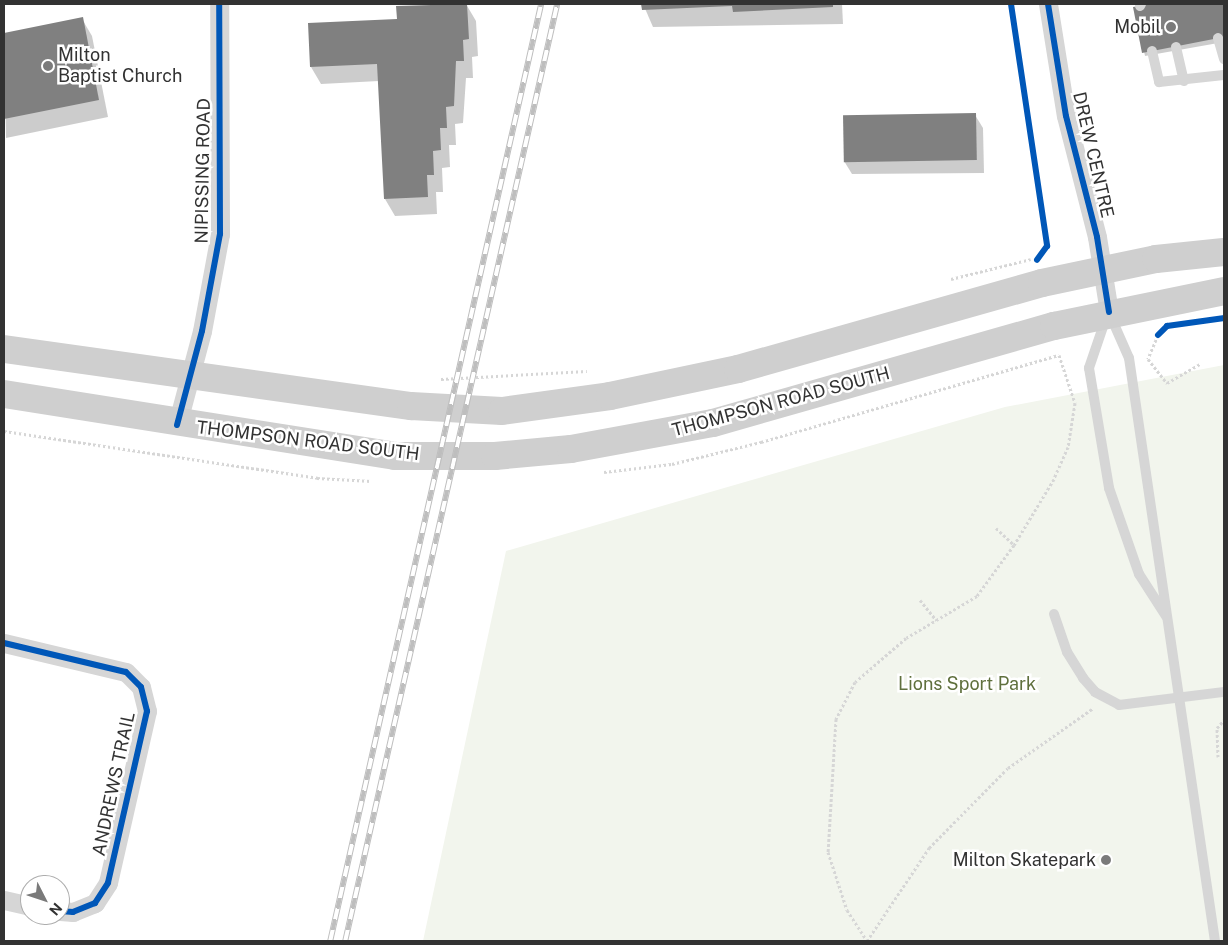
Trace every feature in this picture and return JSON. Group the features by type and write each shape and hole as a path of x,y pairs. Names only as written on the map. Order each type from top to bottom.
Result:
{"main road":[{"path":"4,349 410,406 502,411 610,396 738,370 1103,270 1224,252"},
{"name":"THOMPSON ROAD SOUTH","path":"4,394 177,425 396,456 495,456 571,450 713,423 1109,312 1224,291"}],"street":[{"name":"NIPISSING ROAD","path":"177,425 190,375 220,234 219,4"},
{"name":"DREW CENTRE","path":"1048,4 1066,116 1103,270 1109,312"},
{"name":"ANDREWS TRAIL","path":"4,643 126,672 140,687 147,711 108,884 95,903 74,912 70,912"},
{"path":"4,900 20,904"}],"lane":[{"path":"1218,38 1224,59"},
{"path":"1176,47 1184,81"},
{"path":"1152,51 1159,82 1184,81 1224,75"},
{"path":"1109,312 1089,368 1109,488 1139,574 1168,619"},
{"path":"1109,312 1129,358 1215,941"},
{"path":"1054,614 1067,652 1083,678 1108,699 1119,705 1138,705 1224,692"}],"path":[{"path":"941,282 1025,257 1036,260 1042,253"},
{"path":"1158,335 1148,359 1167,383 1200,364"},
{"path":"1060,355 1075,403 1068,447 1054,480 1014,545 977,596 906,638 855,682 836,719 828,852 847,910 867,941 929,848 1002,775 1108,699"},
{"path":"429,380 596,370"},
{"path":"996,528 1014,545"},
{"path":"920,600 936,620"},
{"path":"1218,758 1217,728 1224,720"}],"green space":[{"name":"Lions Sport Park","path":"1224,365 1224,941 423,941 506,551 1005,407"}],"building":[{"path":"467,4 469,39 463,40 464,61 456,61 454,106 446,107 447,128 440,128 441,150 433,151 434,175 427,175 428,197 384,199 377,64 310,67 308,23 397,19 396,6"},
{"path":"641,4 833,4 833,7 733,12 732,6 642,10"},
{"path":"1153,4 1224,4 1224,37 1142,53 1133,7"},
{"name":"Milton Baptist Church","path":"83,17 99,100 4,119 4,33"},
{"path":"976,113 977,160 844,162 843,115"}],"railway":[{"path":"330,941 541,4"},
{"path":"345,941 557,4"}],"cycle path":[{"path":"177,425 202,331 220,234 219,4"},
{"path":"1011,4 1047,246 1037,260"},
{"path":"1048,4 1066,116 1097,237 1109,312"},
{"path":"1158,335 1167,326 1224,318"},
{"path":"4,643 126,672 141,687 147,711 108,883 95,903 70,912"}],"place":[{"name":"Mobil","path":"1171,27"},
{"name":"Milton Baptist Church","path":"48,66"},
{"name":"Milton Skatepark","path":"1106,860"}]}
